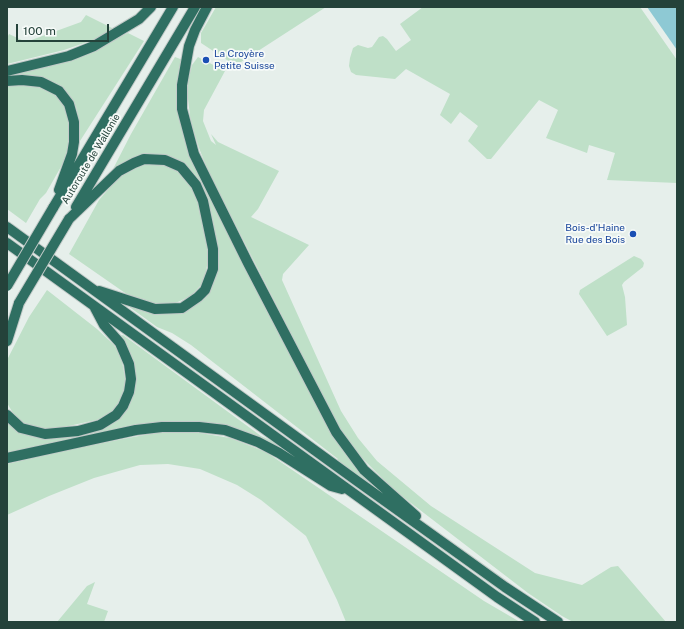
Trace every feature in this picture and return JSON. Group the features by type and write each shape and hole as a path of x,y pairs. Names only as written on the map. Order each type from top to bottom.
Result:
{"highway":[{"path":"7,71 69,56 94,46 139,19 151,7"},
{"name":"Autoroute de Wallonie","path":"7,323 195,7"},
{"path":"207,7 195,30 185,61 182,85 182,109 194,154 258,284 336,432 364,470 418,517 424,529"},
{"name":"Autoroute de Wallonie","path":"7,286 171,11"},
{"path":"7,81 33,80 52,87 65,97 72,113 74,132 72,154 53,208"},
{"path":"69,219 119,171 144,159 165,160 181,168 196,185 203,201 214,249 213,269 205,290 192,303 173,310 155,309 92,289"},
{"path":"7,227 424,529 558,622"},
{"path":"7,243 350,492 534,622"},
{"path":"7,341 19,303"},
{"path":"7,415 22,428 45,434 78,431 100,425 116,415 123,406 129,392 131,379 129,364 120,343 104,325 94,306"},
{"path":"7,458 136,430 162,427 199,427 225,430 258,442 279,452 330,486 350,492"}],"green space":[{"path":"216,7 326,7 241,62 230,62 201,43 201,33"},
{"path":"423,7 640,7 677,60 677,183 607,180 615,153 589,145 587,153 546,138 558,110 539,100 491,159 487,159 468,141 478,126 460,112 451,124 440,115 450,94 406,69 395,79 356,75 351,72 349,66 353,48 358,45 368,48 372,47 379,37 383,36 396,51 411,40 400,24"},
{"path":"86,15 114,29 93,40 64,50 7,64 7,38 9,34 26,42 81,22"},
{"path":"128,33 144,41 80,141 79,122 76,107 64,91 50,81 36,77 7,78 7,73 109,42"},
{"path":"175,57 183,60 187,138 308,387 379,489 378,491 337,461 338,459 191,345 172,333 157,327 128,306 162,314 171,313 191,306 217,260 216,241 209,205 205,192 195,177 163,156 112,171 131,134"},
{"path":"198,57 225,71 204,110 203,121 211,141 216,145 211,134 218,142 279,171 258,209 251,217 309,245 283,274 282,280 341,411 358,438 377,461 431,506 535,573 582,585 611,567 618,566 666,622 573,622 528,593 394,490 362,458 344,435 331,412 208,171 191,124 188,99 188,81 192,65"},
{"path":"17,84 44,87 56,94 63,102 71,125 70,140 66,158 46,193 40,199 26,223 7,209 7,85"},
{"path":"162,164 173,168 191,185 198,200 208,245 206,272 202,284 191,296 171,305 158,305 128,295 69,254 99,200 121,176 142,165"},
{"path":"634,256 641,259 644,263 643,267 622,285 625,297 627,325 607,336 579,294 580,290"},
{"path":"47,290 97,329 113,344 121,355 126,384 123,396 112,412 101,419 50,430 24,424 16,418 7,403 7,360 29,317"},
{"path":"123,335 261,436 274,442 291,454 289,456 204,424 7,454 7,420 24,434 39,438 56,438 97,430 115,421 134,367 129,350 119,336"},
{"path":"194,432 230,438 266,452 484,601 520,622 346,622 306,536 261,500 237,485 200,469 168,464 140,465 94,478 7,515 7,464 61,451 133,437 157,433"},
{"path":"95,582 87,604 108,611 104,622 57,622 87,586"}],"water":[{"path":"647,7 677,7 677,50"}],"place":[{"name":"La Croyère Petite Suisse","path":"206,60"},
{"name":"Bois-d'Haine Rue des Bois","path":"633,234"}]}
